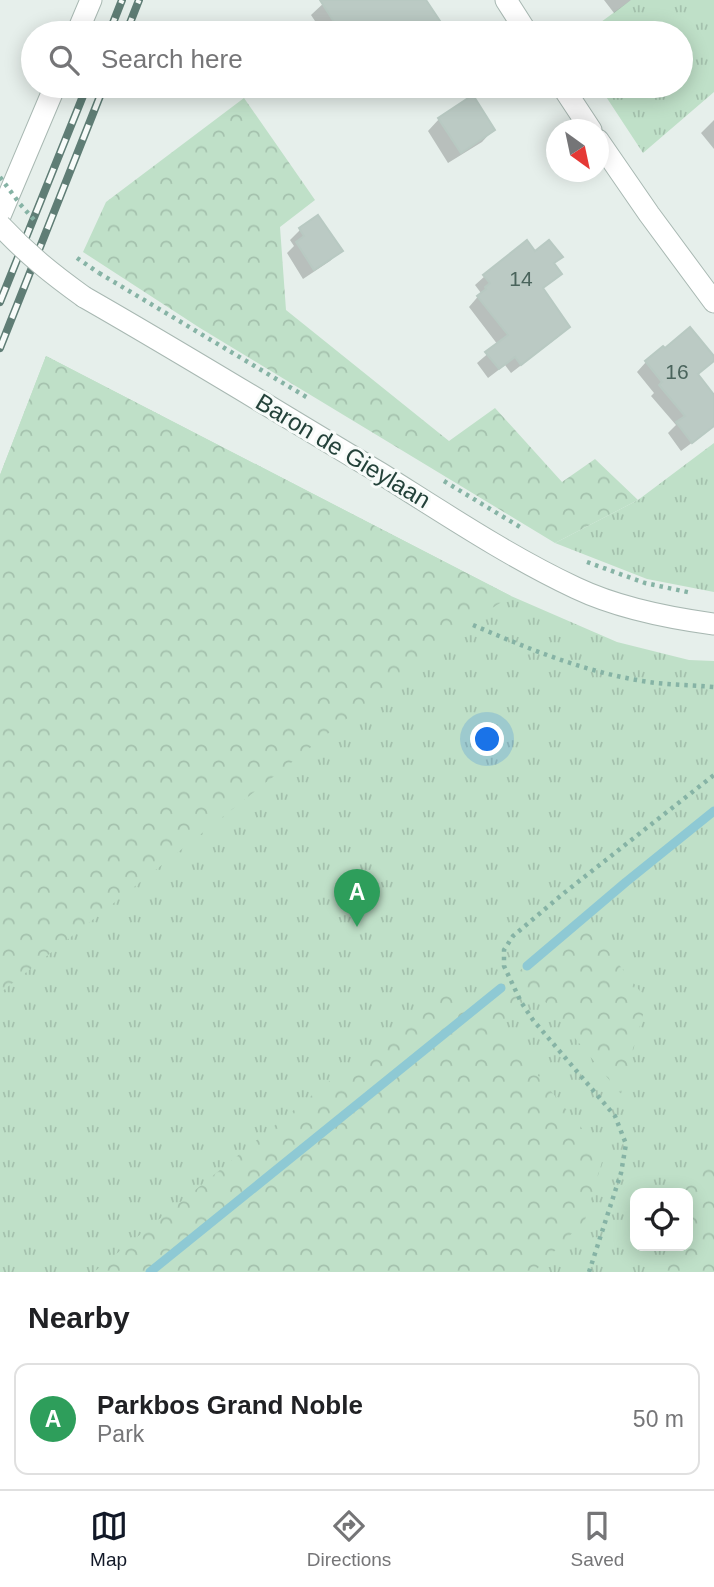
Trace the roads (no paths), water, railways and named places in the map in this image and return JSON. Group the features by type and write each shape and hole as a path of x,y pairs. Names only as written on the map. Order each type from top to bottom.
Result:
{"street":[{"path":"82,21 91,0"},
{"path":"506,0 519,21"},
{"path":"0,216 50,98"},
{"path":"570,98 584,119"},
{"path":"609,156 714,302"},
{"name":"Baron de Gieylaan","path":"0,225 21,248 84,297 523,561 578,589 631,608 714,624"}],"waterway":[{"path":"527,966 714,811"},
{"path":"150,1272 501,988"}],"railway":[{"path":"114,21 122,0"},
{"path":"131,21 139,0"},
{"path":"0,302 82,98"},
{"path":"0,348 99,98"}],"place":[{"name":"Parkbos Grand Noble","path":"357,927"}]}
